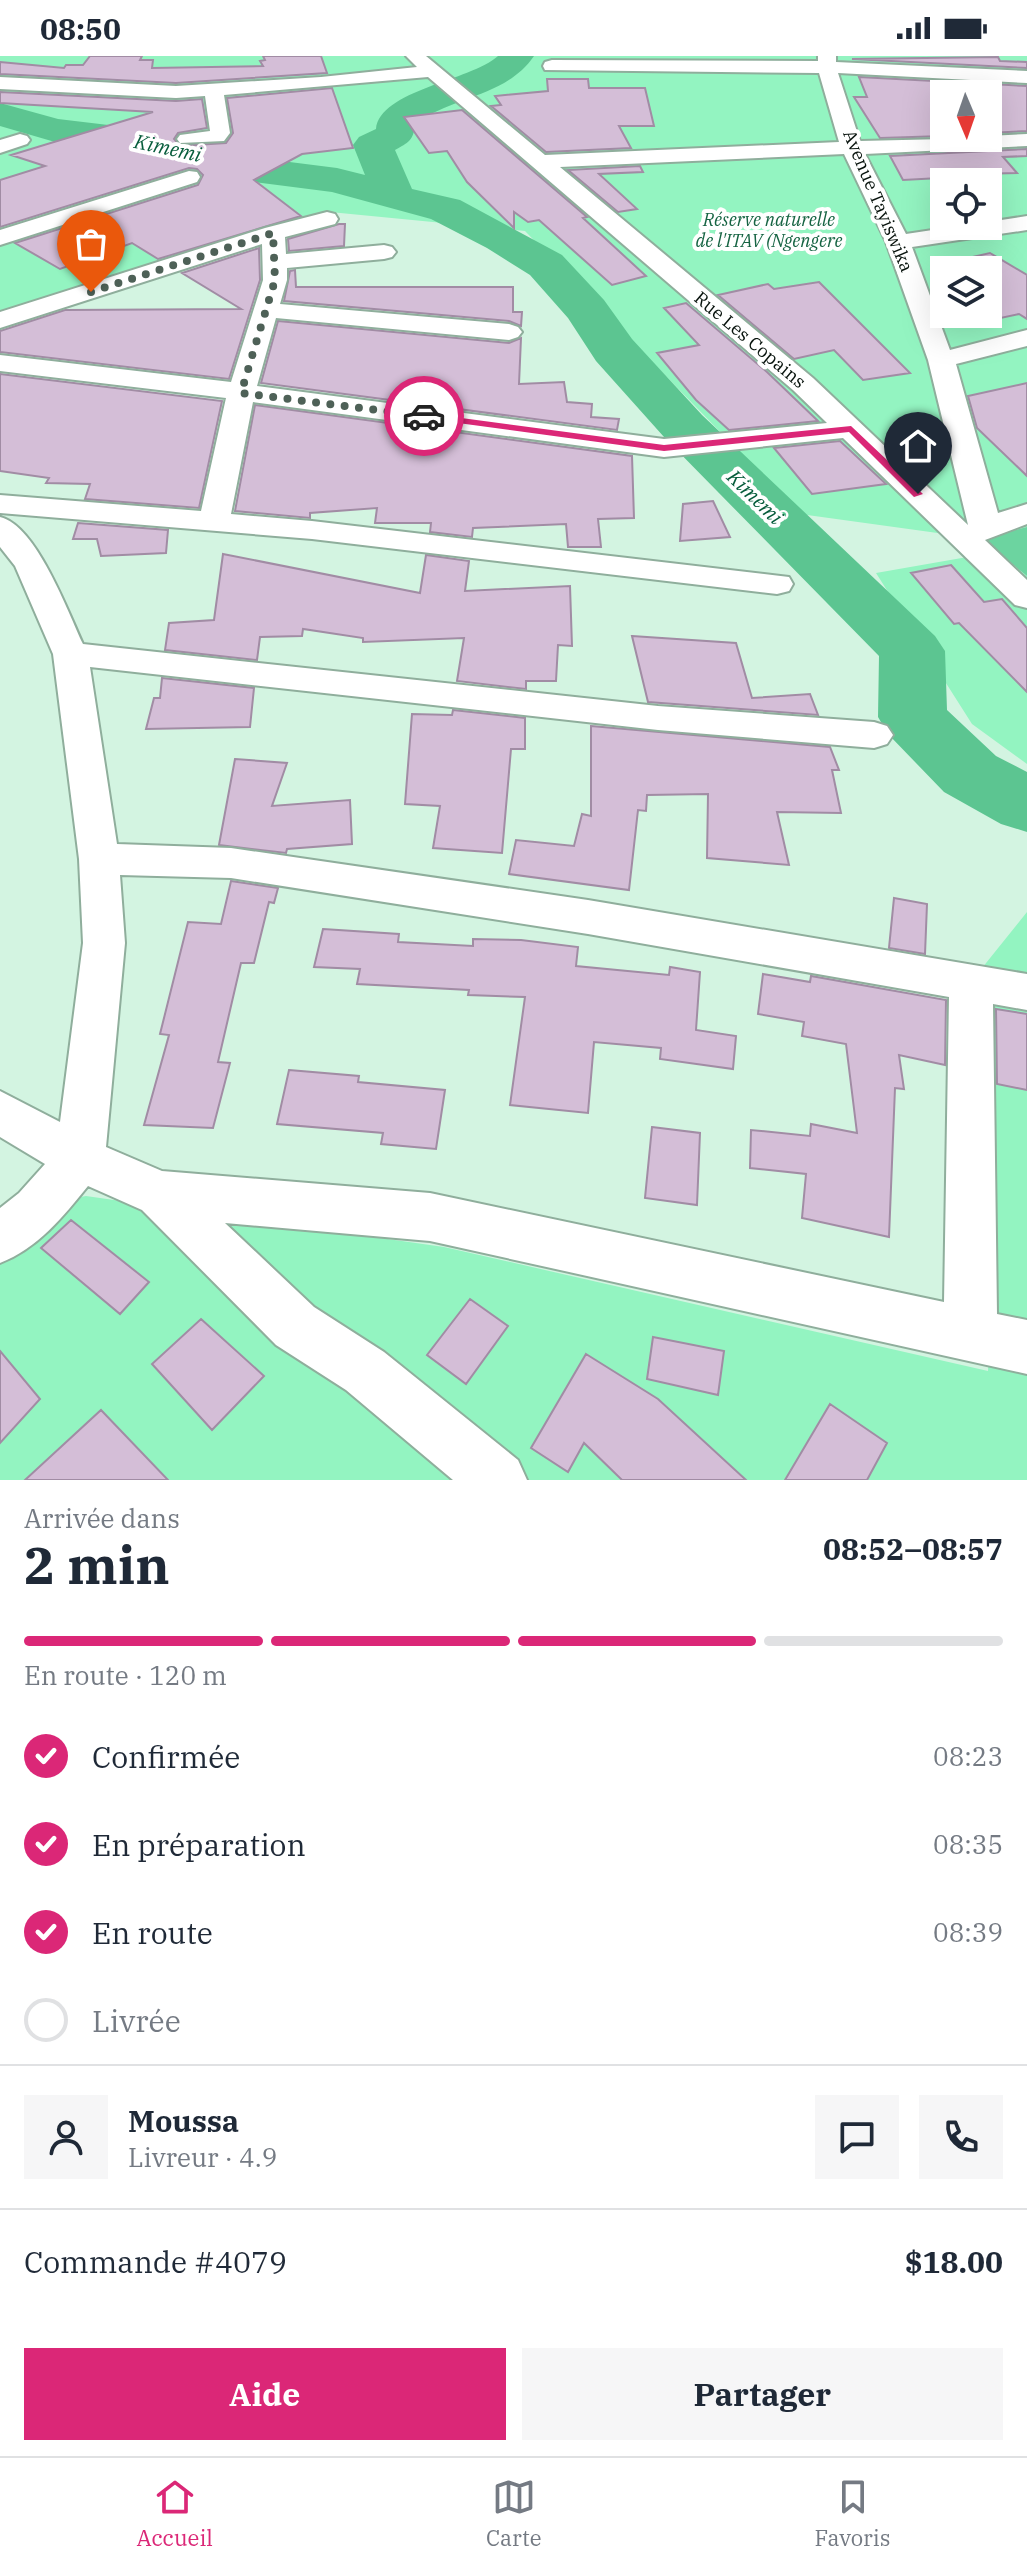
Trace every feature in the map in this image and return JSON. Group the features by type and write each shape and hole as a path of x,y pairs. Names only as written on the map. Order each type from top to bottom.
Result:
{"street":[{"name":"Rue Les Copains","path":"415,56 751,338 851,429 974,533 1027,598"},
{"path":"552,66 827,62 1027,77"},
{"name":"Avenue Tayiswika","path":"827,62 851,147 898,242 941,360 974,533"},
{"path":"1,83 29,65"},
{"path":"1,83 176,92 218,82 446,82"},
{"path":"187,139 217,137 220,133 218,82"},
{"path":"539,162 1027,140"},
{"path":"0,238 189,177"},
{"path":"0,320 273,233 327,219"},
{"path":"898,242 1027,223"},
{"path":"214,521 241,393 275,280 273,233"},
{"path":"274,262 384,252"},
{"path":"267,310 509,332"},
{"path":"941,360 1027,338"},
{"path":"0,363 664,448 851,429"},
{"path":"0,504 214,521 777,584"},
{"path":"974,533 1027,513"},
{"path":"0,526 30,564 70,654 99,859 104,943 80,1159 37,1210 0,1239"},
{"path":"70,654 658,718 874,735"},
{"path":"99,859 231,863 588,917 1027,992"},
{"path":"970,1335 971,983"},
{"path":"0,1112 80,1159 160,1194 430,1217 1027,1347"},
{"path":"160,1194 295,1326 365,1371 498,1480"}],"green space":[{"name":"Réserve naturelle de l'ITAV (Ngengere","path":"0,56 1027,56 1027,527 981,539 800,514 525,231 330,212 0,311"},
{"path":"1027,527 1027,576 981,539"},
{"path":"996,552 1027,576 1027,764 972,724 876,573"},
{"path":"1027,912 1027,1480 0,1480 0,1211 86,1196 444,1247 988,1371 991,1311 974,978"}],"building":[{"path":"90,56 142,56 140,60 153,60 152,68 263,66 260,61 265,60 263,56 321,56 327,73 176,83 0,74 0,62 64,68 66,65 83,65"},
{"path":"998,57 1000,61 1027,62 1027,68 852,59"},
{"path":"859,77 930,81 930,136 880,138 854,97 867,97"},
{"path":"547,79 588,79 589,88 645,88 654,126 619,126 631,148 546,152 491,106 501,105 495,96 548,91"},
{"path":"1002,85 1027,86 1027,131 1002,132"},
{"path":"332,88 353,148 302,154 254,180 301,216 158,259 132,243 60,269 15,243 198,185 203,175 197,169 189,168 0,227 0,180 45,166 11,155 153,112 0,103 0,92 176,101 202,99 207,128 178,133 174,139 180,146 226,143 233,133 227,98"},
{"path":"462,110 587,217 583,218 646,276 612,285 539,220 528,222 514,212 514,228 467,182 447,151 429,153 404,117"},
{"path":"1027,149 1027,156 1003,157 1017,173 1002,173 1002,168 930,168 930,179 903,180 890,156 1002,152"},
{"path":"640,166 643,172 599,174 637,209 618,212 568,170"},
{"path":"345,224 344,246 289,251 288,239"},
{"path":"259,248 260,280 229,379 0,352 0,331 65,310 241,309 182,273"},
{"path":"1002,260 1027,275 1027,319 1019,314 1002,318"},
{"path":"295,270 296,287 513,287 513,312 522,312 521,326 509,321 284,301 290,271"},
{"path":"819,282 910,373 863,380 834,350 794,359 718,295 768,284 774,289"},
{"path":"686,303 767,372 818,421 729,430 696,400 657,353 699,345 664,308"},
{"path":"278,321 509,343 521,338 519,384 564,382 567,402 592,404 591,417 619,419 617,430 261,383"},
{"path":"0,374 222,401 199,508 85,499 90,484 46,483 49,478 0,471"},
{"path":"1027,383 1027,476 977,428 968,396"},
{"path":"255,405 632,456 634,518 598,519 601,547 568,547 566,524 473,528 472,537 430,532 431,523 375,523 377,508 310,513 310,518 235,511"},
{"path":"840,441 886,484 812,494 774,448"},
{"path":"713,501 730,537 680,541 683,504"},
{"path":"78,523 168,530 166,553 101,556 97,539 73,539"},
{"path":"223,554 420,593 426,555 469,561 465,591 570,586 572,646 558,645 556,681 526,681 526,689 457,681 464,638 363,642 363,638 303,629 302,636 260,637 257,660 165,650 169,623 214,620"},
{"path":"951,565 984,602 1002,599 1027,628 1027,692 959,623 954,624 911,573"},
{"path":"632,636 736,643 752,698 810,694 818,715 648,702"},
{"path":"162,678 254,688 250,727 146,729 154,698 160,698"},
{"path":"453,710 525,718 525,749 511,749 502,853 433,848 440,806 405,804 412,714 452,715"},
{"path":"591,726 830,747 839,770 832,770 841,813 777,812 789,865 707,858 708,794 647,795 646,811 638,810 629,890 509,874 516,840 574,846 582,814 591,816"},
{"path":"235,759 287,763 272,806 350,800 352,844 287,849 286,853 219,845"},
{"path":"231,881 278,888 274,903 269,902 254,963 241,963 218,1062 230,1063 213,1128 144,1125 169,1035 160,1034 188,922 221,924"},
{"path":"894,898 927,904 925,954 889,948"},
{"path":"323,929 399,934 398,942 473,946 473,939 521,940 578,947 576,966 669,975 670,967 700,972 696,1030 736,1036 733,1069 660,1059 661,1048 594,1042 588,1113 510,1105 525,997 468,995 469,990 357,984 360,969 314,967"},
{"path":"763,974 810,982 811,976 946,1000 945,1065 899,1055 904,1089 895,1088 889,1237 802,1218 806,1174 750,1168 751,1130 810,1136 811,1124 857,1133 846,1044 802,1036 804,1022 758,1014"},
{"path":"996,1009 1027,1014 1027,1090 997,1084"},
{"path":"289,1070 359,1076 358,1082 445,1090 436,1149 381,1144 383,1133 277,1124"},
{"path":"652,1127 700,1133 697,1205 645,1198"},
{"path":"71,1220 149,1282 120,1314 41,1248"},
{"path":"470,1299 508,1326 466,1384 427,1355"},
{"path":"201,1319 264,1376 212,1430 152,1364"},
{"path":"653,1337 724,1351 718,1395 647,1379"},
{"path":"0,1351 40,1399 0,1443"},
{"path":"586,1354 658,1399 746,1480 622,1480 584,1443 568,1472 531,1448"},
{"path":"830,1404 887,1443 867,1480 785,1480"},
{"path":"101,1410 168,1480 25,1480"}],"waterway":[{"path":"395,198 373,145 395,135 396,120 410,110 494,75 517,56"},
{"name":"Kimemi","path":"0,114 55,130 167,144 254,170 337,180 395,198"},
{"name":"Kimemi","path":"395,198 445,209 546,265 587,310 614,350 683,426 912,651 913,717 970,774 1027,805"}],"way so far":[{"path":"91,292 273,233 275,280 241,393 424,416"}],"route":[{"path":"424,416 664,448 851,429 918,494"}]}
